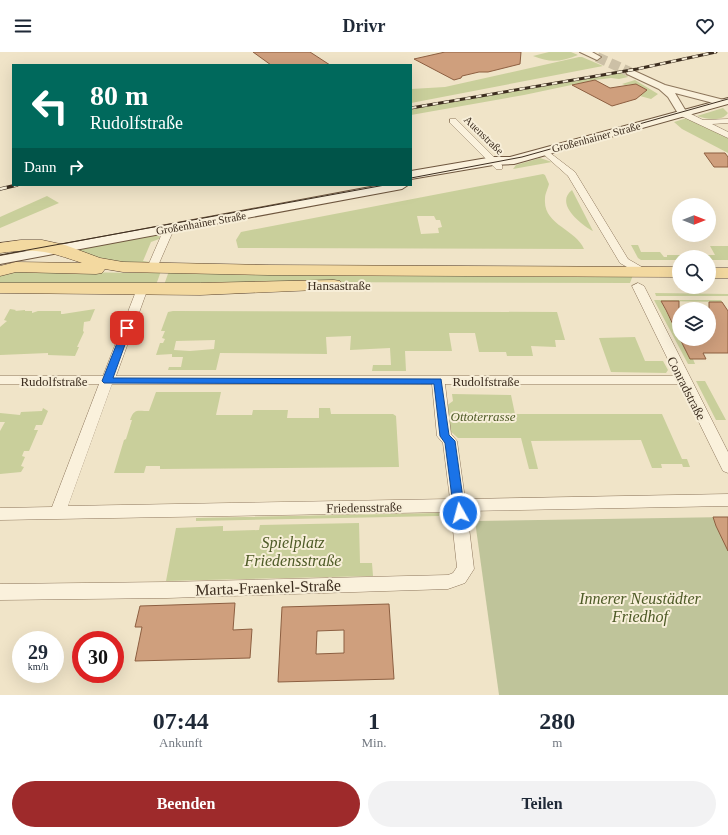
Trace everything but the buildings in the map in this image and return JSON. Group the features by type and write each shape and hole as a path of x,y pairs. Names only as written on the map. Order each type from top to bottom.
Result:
{"main road":[{"name":"Großenhainer Straße","path":"412,183 501,163 682,113 726,103"},
{"name":"Großenhainer Straße","path":"412,175 501,163"},
{"name":"Großenhainer Straße","path":"21,245 316,191 351,186"},
{"name":"Großenhainer Straße","path":"0,260 397,186"},
{"name":"Hansastraße","path":"0,248 21,245 42,245 59,249 75,256 116,266 640,279 672,286"},
{"path":"0,271 16,267 90,269 116,266"},
{"name":"Hansastraße","path":"0,288 140,292 285,285 640,279 672,273"},
{"path":"716,273 728,273"},
{"path":"716,287 728,287"}],"street":[{"path":"584,52 597,57"},
{"path":"630,72 662,87 726,103"},
{"path":"662,87 672,95 682,113 728,135"},
{"name":"Auenstraße","path":"453,121 501,163"},
{"path":"698,121 728,121"},
{"path":"544,152 572,174 624,261 640,279"},
{"path":"152,268 169,229"},
{"name":"Conradstraße","path":"640,279 683,380 728,467"},
{"path":"58,512 140,292"},
{"name":"Rudolfstraße","path":"0,380 683,380"},
{"name":"Marta-Fraenkel-Straße","path":"0,592 167,590 448,582 459,578 466,569 450,441 444,436 438,381"},
{"name":"Friedensstraße","path":"0,514 728,500"}],"green space":[{"path":"549,52 571,52 578,55 556,61 545,60 533,56"},
{"path":"579,57 603,66 412,103 412,89 445,87"},
{"path":"621,73 628,77 595,80 524,95 412,115 412,109"},
{"path":"635,80 658,94 651,99 640,96 647,90 636,84 622,84"},
{"path":"723,108 728,113 722,118 709,119 697,116"},
{"path":"687,118 728,138 728,153 682,129 674,122"},
{"path":"540,158 552,162 513,169 516,165"},
{"path":"543,174 545,175 549,184 545,199 546,208 549,215 554,221 574,236 584,249 238,248 236,240 241,232","holes":["417,216 434,216 436,220 440,220 442,227 438,228 439,233 421,234"]},
{"path":"572,190 593,231 577,219 568,208 566,201 567,196"},
{"path":"47,196 59,203 0,228 0,217"},
{"path":"161,234 159,239 151,242 143,261 150,262 149,264 111,262 75,250 77,248"},
{"path":"631,245 638,245 641,252 660,252 664,257 667,257 667,255 672,255 672,260 641,260 638,258"},
{"path":"710,246 728,246 728,260 716,260 716,250 712,250"},
{"path":"8,271 137,273 161,271 156,285 0,284 0,275"},
{"path":"169,271 633,275 630,283 285,282 164,285"},
{"path":"655,293 728,294 728,296 656,296"},
{"path":"654,300 721,300 722,302 661,301 672,323 672,334"},
{"path":"10,309 16,310 15,311 32,311 32,313 38,311 61,311 61,314 63,314 95,309 90,321 84,322 84,332 77,347 79,347 75,356 48,355 48,353 0,355 0,327 7,321 4,320"},
{"path":"168,312 557,312 565,340 555,340 556,347 531,346 533,356 507,356 506,352 479,352 475,333 449,333 452,351 405,351 406,371 372,371 373,365 391,365 390,348 350,350 351,336 326,337 327,354 220,353 216,370 168,370 169,367 181,367 183,357 172,357 172,354 156,355 160,343 163,343 165,339 162,338 165,331 161,331","holes":["215,340 214,349 190,351 174,350 176,341"]},
{"path":"635,337 645,361 663,361 668,370 666,373 611,372 599,338"},
{"path":"678,346 684,346 690,359 693,359 695,364 688,364"},
{"path":"696,381 705,381 726,420 716,420"},
{"path":"156,392 221,392 216,415 252,415 253,410 288,410 287,418 319,418 319,408 330,408 331,414 393,414 396,416 399,467 160,469 160,466 146,466 144,473 114,473 133,414 137,411 149,411"},
{"name":"Ottoterrasse","path":"452,394 511,395 515,414 662,414 682,459 687,459 690,467 683,467 682,464 661,464 662,468 652,468 641,440 531,441 538,469 529,469 521,438 458,438 449,430 446,406 453,401"},
{"path":"43,408 48,411 42,425 36,425 34,430 38,430 29,451 24,451 22,456 25,457 21,466 24,467 21,472 0,474 0,431 5,422 0,422 0,413 20,415 21,412 42,411"},
{"path":"439,513 439,516 196,521 196,518"},
{"name":"Innerer Neustädter Friedhof","path":"728,517 728,695 499,695 475,521"},
{"name":"Spielplatz Friedensstraße","path":"359,523 360,563 372,563 373,576 166,581 176,528 223,526 223,531 259,530 260,525"}],"tunnel":[{"path":"597,57 630,72"}],"tram line":[{"path":"412,178 522,157 728,99"},
{"path":"0,255 380,186"}],"railway":[{"path":"412,108 637,69 716,52"},
{"path":"0,189 13,186"}],"route":[{"path":"127,328 107,381 438,381 444,436 450,441 460,513"}]}
